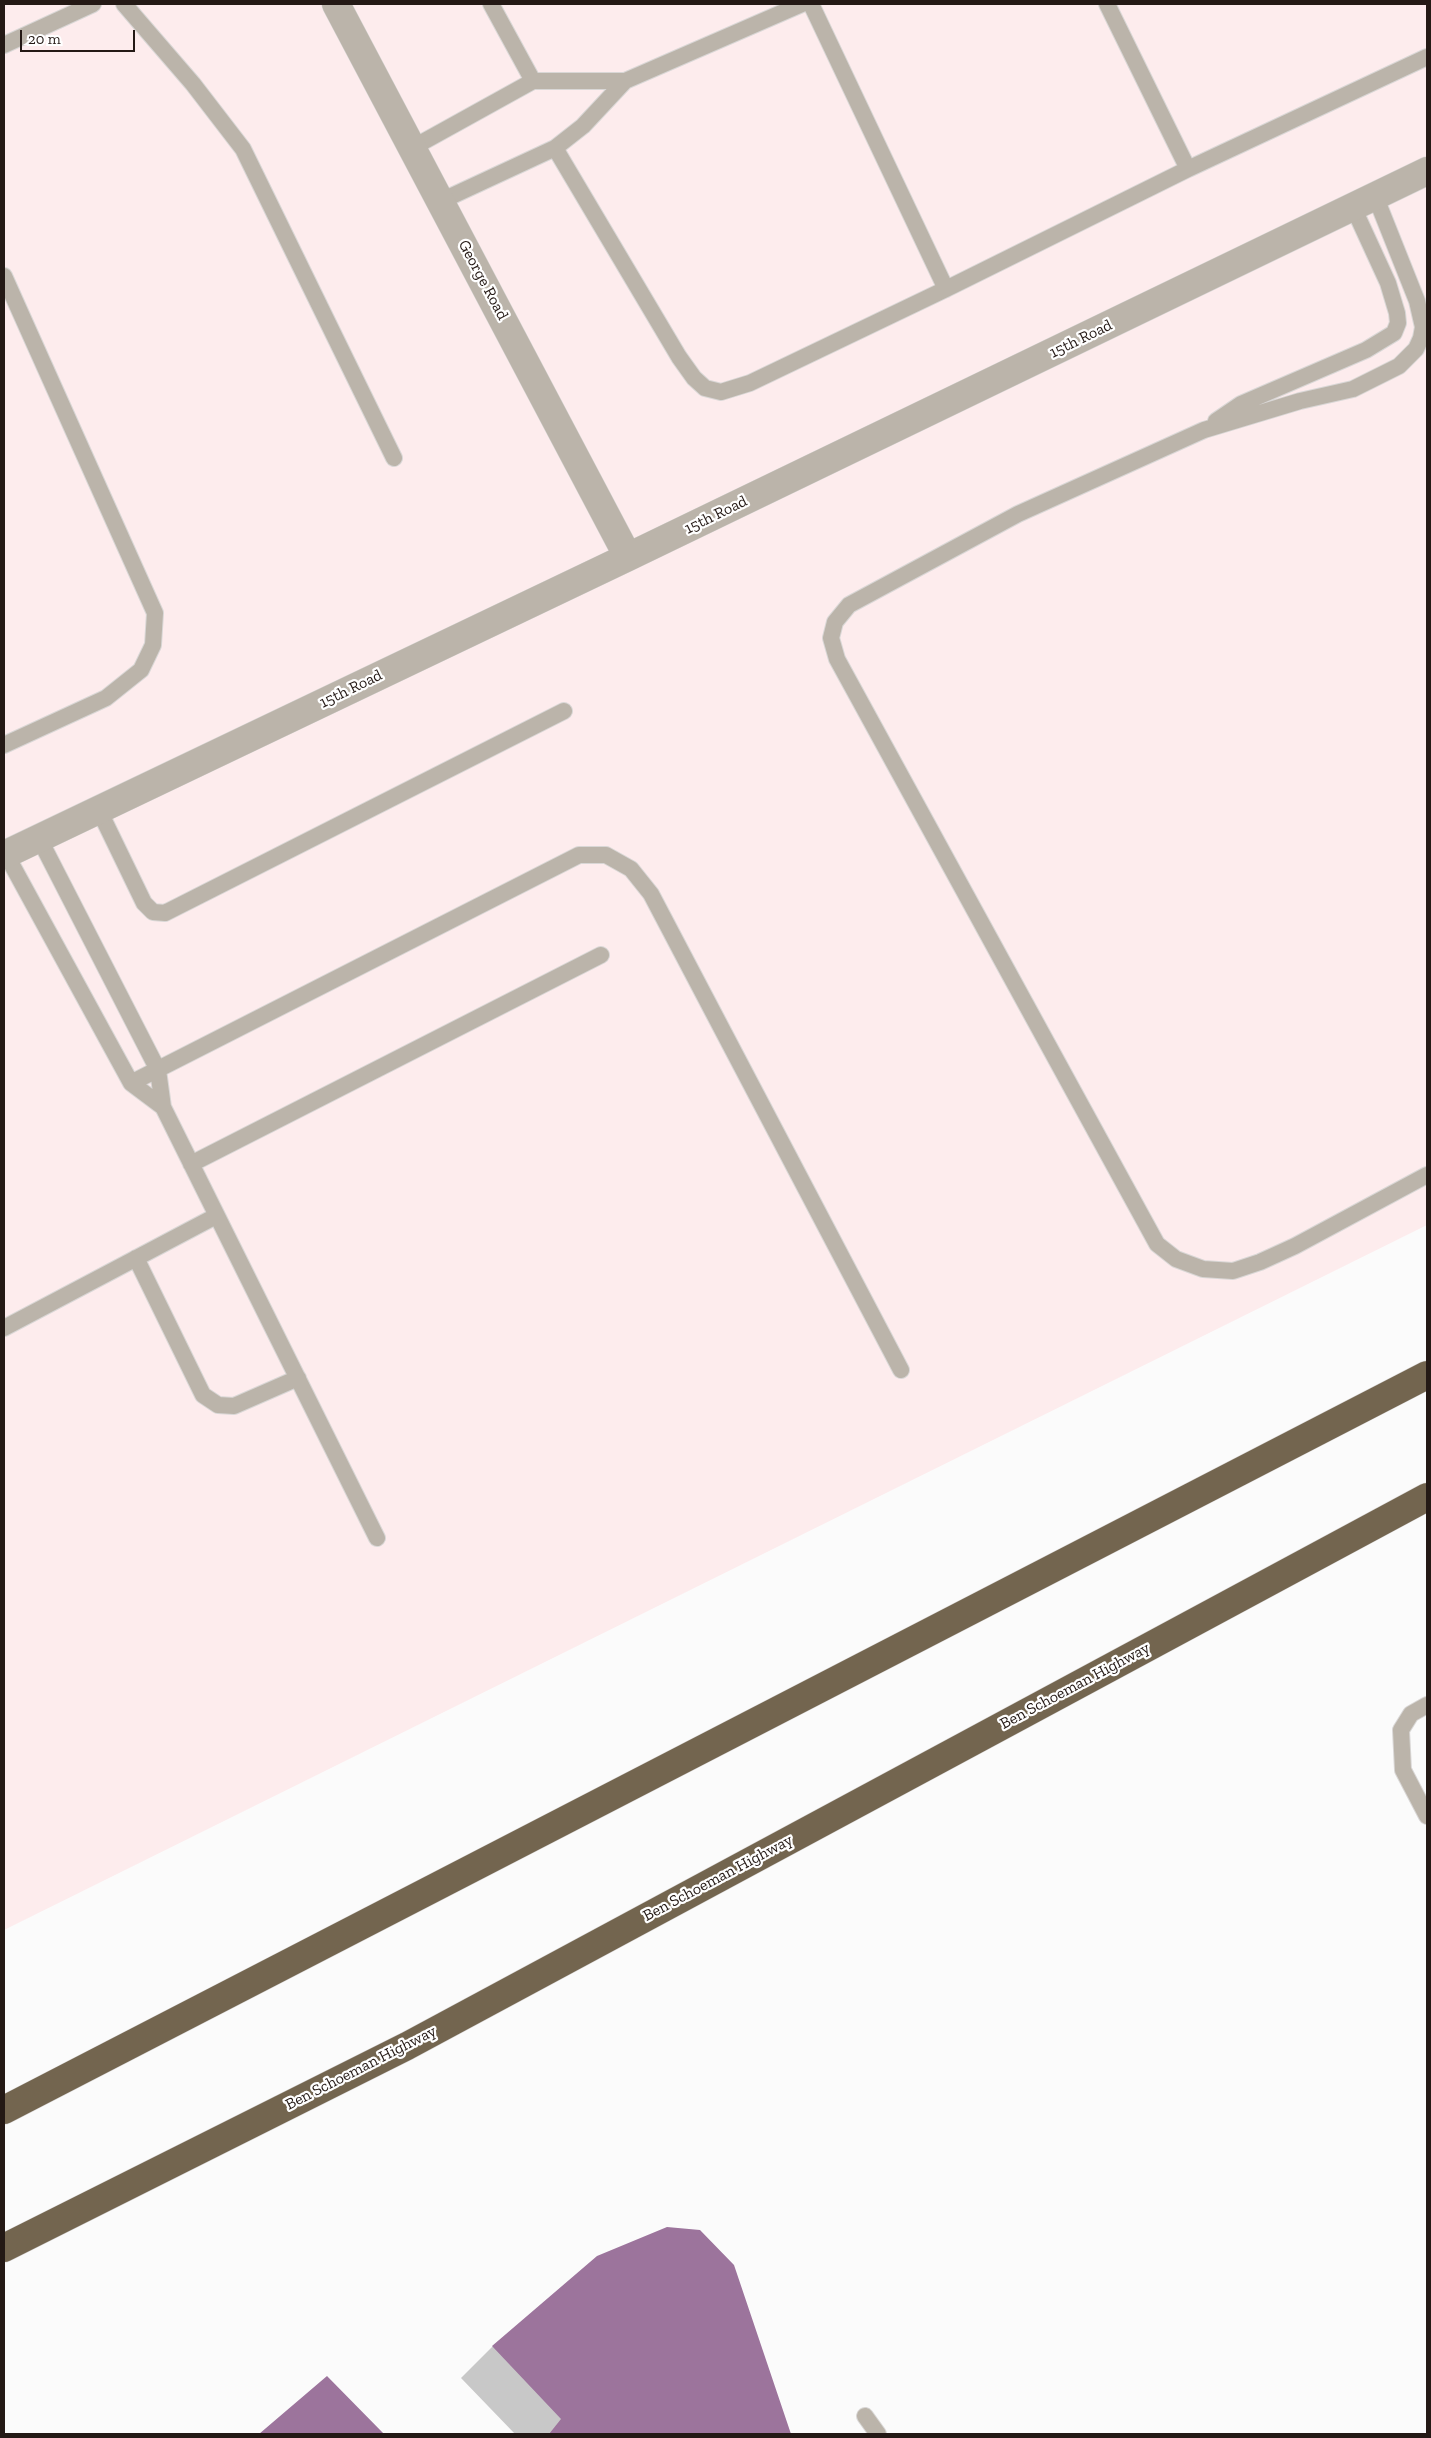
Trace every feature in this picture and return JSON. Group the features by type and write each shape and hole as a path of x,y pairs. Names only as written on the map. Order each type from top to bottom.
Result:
{"highway":[{"path":"4,2110 1427,1375"},
{"name":"Ben Schoeman Highway","path":"4,2248 407,2046 1427,1497"}],"street":[{"name":"George Road","path":"336,4 628,557"},
{"name":"15th Road","path":"5,854 628,557 1365,203 1427,171"}],"lane":[{"path":"4,45 93,4"},
{"path":"124,4 193,84 243,150 394,458"},
{"path":"491,4 532,81"},
{"path":"441,201 555,148 583,126 625,81 802,4"},
{"path":"811,4 946,290"},
{"path":"1107,4 1188,169"},
{"path":"555,148 679,357 694,378 706,388 721,392 750,383 946,290 1188,169 1427,57"},
{"path":"412,148 532,81 625,81"},
{"path":"1365,203 1417,302 1423,327 1416,349 1399,366 1353,390 1300,401 1204,430 1018,514 849,605 835,622 831,638 837,659 1157,1244 1176,1259 1203,1269 1233,1271 1260,1262 1296,1246 1427,1175"},
{"path":"1204,430 1240,404 1366,350 1394,333 1398,323 1397,313 1365,203"},
{"path":"4,276 154,612 154,645 141,670 106,698 4,745"},
{"path":"99,810 144,903 153,912 165,913 564,711"},
{"path":"39,838 158,1070 163,1107 377,1538"},
{"path":"5,854 131,1083 163,1107"},
{"path":"131,1083 580,855 606,855 631,869 651,894 902,1370"},
{"path":"191,1164 601,954"},
{"path":"4,1328 216,1216"},
{"path":"136,1258 203,1395 218,1405 234,1406 298,1378"},
{"path":"1427,1705 1411,1714 1401,1730 1403,1770 1427,1816"},
{"path":"865,2416 878,2434"}],"shaded area":[{"path":"4,4 1427,4 1427,1225 4,1930"}],"building":[{"path":"667,2227 700,2230 734,2265 791,2434 549,2434 561,2419 492,2346 597,2256"},
{"path":"327,2376 384,2434 259,2434"}]}
